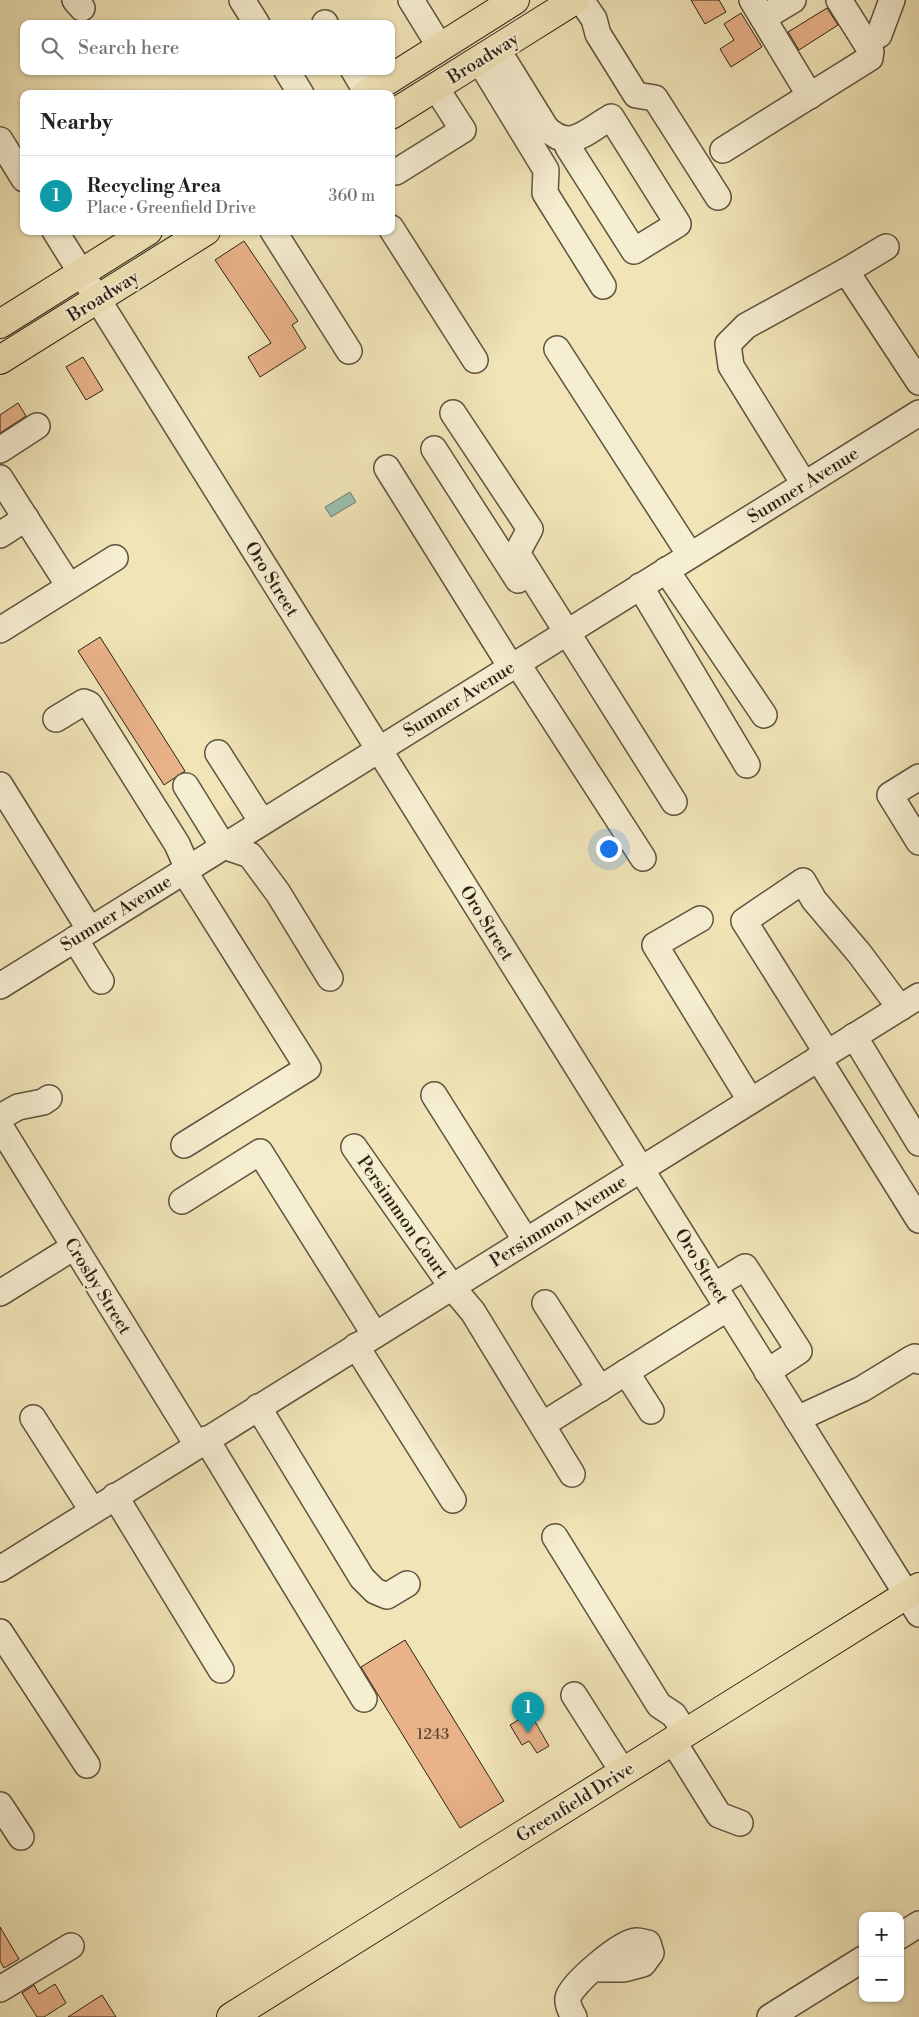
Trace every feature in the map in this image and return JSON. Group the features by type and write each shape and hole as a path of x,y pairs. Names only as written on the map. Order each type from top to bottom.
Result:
{"main road":[{"name":"Broadway","path":"373,90 515,0"},
{"name":"Broadway","path":"395,113 575,0"},
{"name":"Broadway","path":"0,324 81,274 138,235"},
{"name":"Broadway","path":"0,360 200,235"},
{"name":"Greenfield Drive","path":"231,2017 679,1737 915,1599"}],"street":[{"path":"242,0 254,20"},
{"path":"411,0 440,47"},
{"path":"581,0 594,19 598,34 636,95 655,98 718,197"},
{"path":"793,0 757,9 810,96"},
{"path":"839,0 875,43"},
{"path":"723,150 870,58 892,0"},
{"path":"488,55 553,136 563,140 572,140 611,117 678,224 634,251 568,147 572,140"},
{"path":"488,55 546,170 545,193 603,286"},
{"path":"289,75 299,90"},
{"path":"356,75 365,90"},
{"path":"396,172 463,130 436,88"},
{"path":"0,140 20,172"},
{"path":"395,234 475,360"},
{"name":"Oro Street","path":"57,235 767,1372 915,1599"},
{"path":"276,235 349,351"},
{"path":"804,484 731,366 728,344 746,326 886,247"},
{"path":"846,270 919,382"},
{"path":"557,349 690,555"},
{"name":"Sumner Avenue","path":"0,986 919,413"},
{"path":"453,414 530,529 517,553 561,635"},
{"path":"0,450 37,426"},
{"path":"434,449 674,802"},
{"path":"387,468 514,665 643,858"},
{"path":"0,478 69,586"},
{"path":"0,535 26,518"},
{"path":"0,630 115,558"},
{"path":"666,570 764,715"},
{"path":"640,586 747,765"},
{"path":"56,719 84,702 89,704 177,844 186,870 308,1068 184,1145"},
{"path":"218,753 262,822"},
{"path":"919,777 890,795 919,842"},
{"path":"0,785 83,934 101,981"},
{"path":"186,786 223,846 250,855 278,894 330,978"},
{"path":"910,1002 859,953 814,900 802,881 744,920 919,1220"},
{"path":"700,918 655,945 750,1100"},
{"name":"Persimmon Avenue","path":"115,1496 910,1002"},
{"path":"854,1036 919,1143"},
{"path":"434,1095 526,1241"},
{"path":"0,1117 18,1107 43,1102 49,1098"},
{"name":"Crosby Street","path":"0,1126 74,1247 202,1442 364,1699"},
{"name":"Persimmon Court","path":"354,1147 452,1287 473,1312 572,1474"},
{"path":"182,1201 260,1152 366,1340 453,1500"},
{"path":"0,1293 74,1247"},
{"path":"714,1286 746,1268 799,1351 767,1372"},
{"path":"545,1304 600,1388"},
{"path":"550,1420 728,1308"},
{"path":"797,1419 862,1389 915,1357 919,1361"},
{"path":"626,1372 651,1410"},
{"path":"258,1407 362,1578 375,1591 387,1596 407,1584"},
{"path":"34,1418 92,1510"},
{"path":"0,1569 115,1496 221,1670"},
{"path":"555,1537 659,1705 674,1715 679,1737 719,1815 740,1823"},
{"path":"0,1632 87,1765"},
{"path":"574,1695 623,1772"},
{"path":"0,1804 20,1837"},
{"path":"904,1933 919,1924"},
{"path":"0,1989 71,1946"},
{"path":"770,2017 859,1961"},
{"path":"574,2017 570,2010 568,1998 574,1987 594,1969"}],"shaded area":[{"path":"350,492 356,502 331,517 325,507"}],"building":[{"path":"691,0 719,0 726,12 705,24"},
{"path":"827,8 838,25 799,50 788,32"},
{"path":"741,13 762,47 731,67 720,49 734,40 724,24"},
{"path":"244,241 298,321 292,325 306,348 260,377 248,357 271,343 215,260"},
{"path":"83,357 103,390 86,400 66,367"},
{"path":"18,403 26,416 0,433 0,415"},
{"path":"100,637 185,771 164,785 78,651"},
{"path":"405,1640 504,1801 460,1828 361,1667"},
{"path":"530,1713 549,1746 537,1753 529,1741 522,1745 510,1725"},
{"path":"0,1927 19,1959 4,1968 0,1961"},
{"path":"55,1984 66,2003 44,2017 37,2017 22,1993 34,1985 39,1994"},
{"path":"102,1995 116,2017 68,2017"}],"place":[{"name":"Recycling Area","path":"528,1733"}]}
